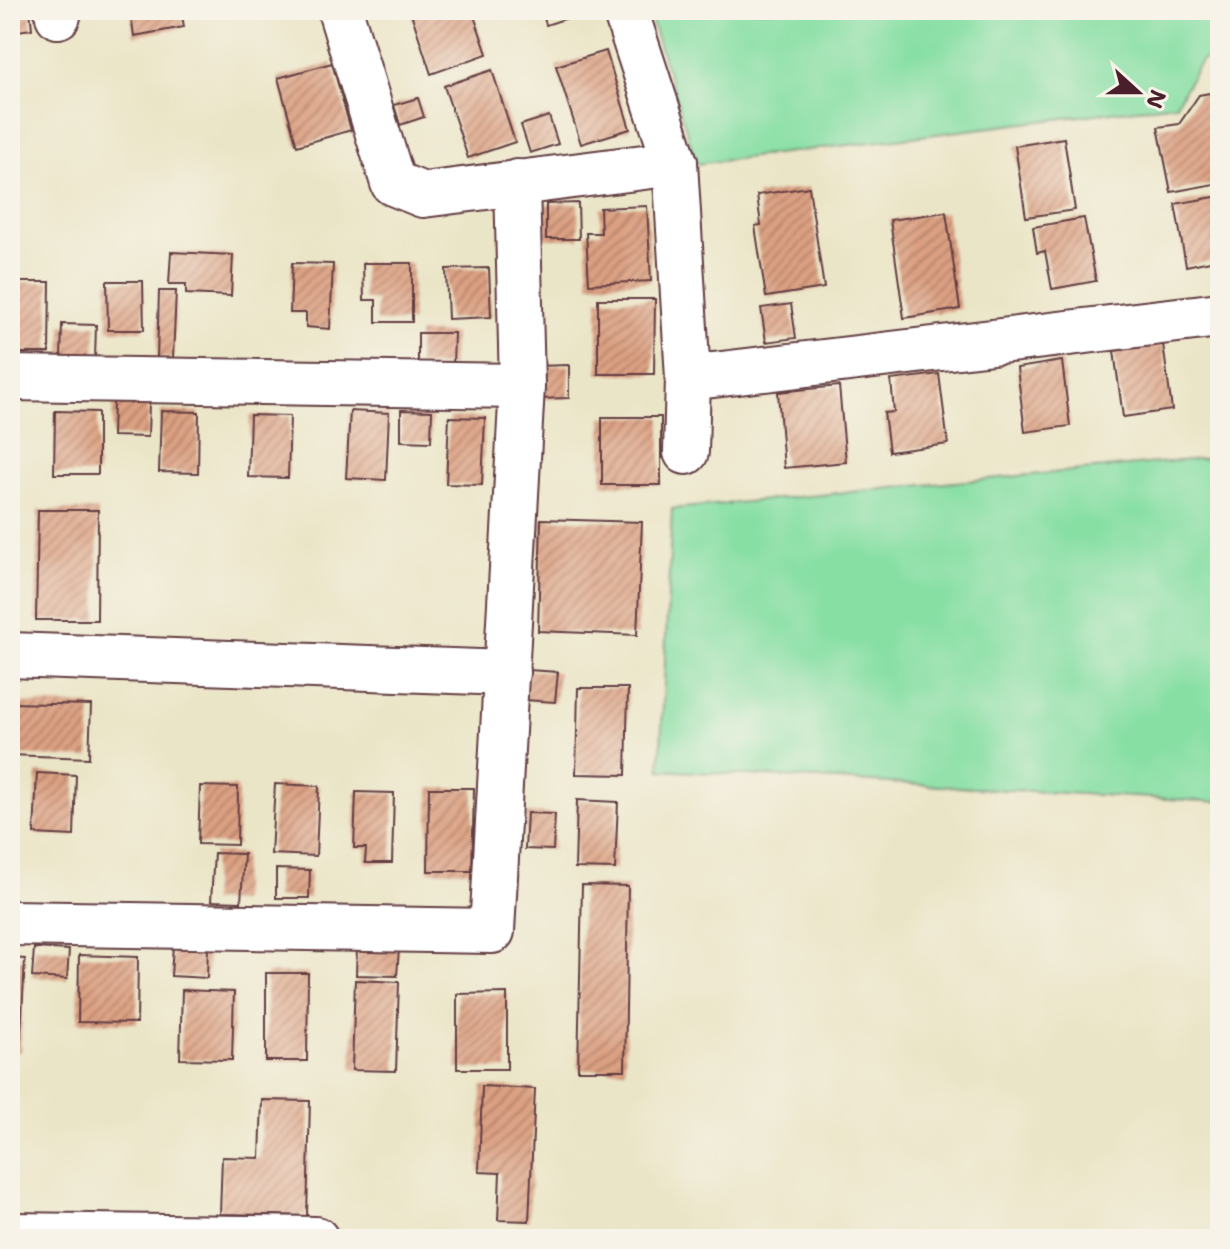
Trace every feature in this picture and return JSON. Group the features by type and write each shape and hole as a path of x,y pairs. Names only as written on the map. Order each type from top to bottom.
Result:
{"street":[{"path":"340,10 393,183 423,195 675,163"},
{"path":"625,10 675,163 688,378 686,452"},
{"path":"10,923 492,931 522,386 517,182"},
{"path":"688,378 1220,315"},
{"path":"10,378 522,386"},
{"path":"10,655 507,673"},
{"path":"34,1237 316,1239"}],"green space":[{"path":"648,10 1220,10 1220,53 1201,61 1176,104 697,164"},
{"path":"1220,457 1220,802 660,770 672,509"}],"building":[{"path":"10,10 30,10 32,29 10,32"},
{"path":"130,10 181,10 184,27 134,36"},
{"path":"410,10 472,10 487,54 431,74"},
{"path":"542,10 588,10 589,11 546,25"},
{"path":"606,51 630,129 581,144 556,66"},
{"path":"332,63 351,130 297,146 278,78"},
{"path":"492,70 515,142 468,158 444,86"},
{"path":"1210,93 1220,143 1220,183 1171,192 1158,127 1179,124 1199,95"},
{"path":"418,98 424,117 400,125 394,105"},
{"path":"549,116 558,144 530,153 521,125"},
{"path":"1064,138 1075,210 1026,217 1015,146"},
{"path":"809,187 824,288 766,297 755,226 761,225 757,195"},
{"path":"1220,196 1220,259 1186,266 1175,204"},
{"path":"578,203 579,239 546,239 546,204"},
{"path":"647,206 651,281 589,284 586,233 601,233 600,208"},
{"path":"946,212 960,309 904,318 890,220"},
{"path":"1084,218 1096,281 1052,289 1045,251 1037,253 1033,227"},
{"path":"171,252 233,255 231,296 186,294 186,284 169,284"},
{"path":"292,263 333,264 330,329 306,327 306,313 290,313"},
{"path":"363,263 412,263 412,322 376,322 376,300 364,300"},
{"path":"489,268 491,317 448,319 446,269"},
{"path":"107,281 143,281 144,330 108,330"},
{"path":"10,282 50,282 49,353 10,353"},
{"path":"159,291 176,291 173,358 157,358"},
{"path":"598,299 655,299 654,374 598,374"},
{"path":"791,304 796,338 766,342 761,308"},
{"path":"62,324 96,325 95,359 61,358"},
{"path":"418,333 454,333 453,366 418,366"},
{"path":"1163,344 1172,410 1123,417 1114,351"},
{"path":"1062,361 1070,426 1025,432 1017,368"},
{"path":"569,365 569,398 535,399 535,366"},
{"path":"939,374 948,444 889,452 884,413 894,412 891,380"},
{"path":"839,386 846,462 784,468 778,392"},
{"path":"113,401 149,402 148,437 112,436"},
{"path":"401,410 432,411 431,442 401,441"},
{"path":"55,411 98,412 98,474 54,474"},
{"path":"161,411 199,412 198,473 159,472"},
{"path":"350,411 389,413 386,480 346,478"},
{"path":"250,415 290,416 288,478 248,477"},
{"path":"449,417 485,418 482,485 446,484"},
{"path":"602,417 661,417 661,485 602,485"},
{"path":"38,510 98,510 97,620 36,620"},
{"path":"541,519 642,522 637,635 538,631"},
{"path":"528,670 558,672 555,702 525,700"},
{"path":"578,688 628,688 626,775 576,774"},
{"path":"10,703 91,705 89,758 10,755"},
{"path":"37,773 76,775 74,836 34,834"},
{"path":"275,784 319,786 316,856 271,854"},
{"path":"200,786 238,787 237,845 198,844"},
{"path":"429,788 474,788 472,871 428,871"},
{"path":"356,792 394,793 392,863 365,863 366,848 354,848"},
{"path":"577,800 618,802 615,869 575,868"},
{"path":"527,813 555,814 553,850 525,849"},
{"path":"214,853 244,854 241,902 211,901"},
{"path":"276,869 310,870 309,898 276,898"},
{"path":"582,885 628,886 625,1070 578,1070"},
{"path":"173,945 208,946 207,978 171,976"},
{"path":"357,946 399,948 397,976 356,975"},
{"path":"34,948 69,950 67,979 32,977"},
{"path":"79,955 138,957 137,1023 78,1022"},
{"path":"10,958 25,959 20,1052 10,1051"},
{"path":"266,973 308,973 307,1061 266,1061"},
{"path":"355,980 399,982 396,1071 352,1070"},
{"path":"182,990 234,992 232,1060 180,1059"},
{"path":"507,993 507,1069 457,1069 457,994"},
{"path":"482,1086 535,1089 529,1221 498,1220 500,1173 479,1172"},
{"path":"262,1100 310,1101 307,1216 220,1214 222,1157 260,1158"}]}
